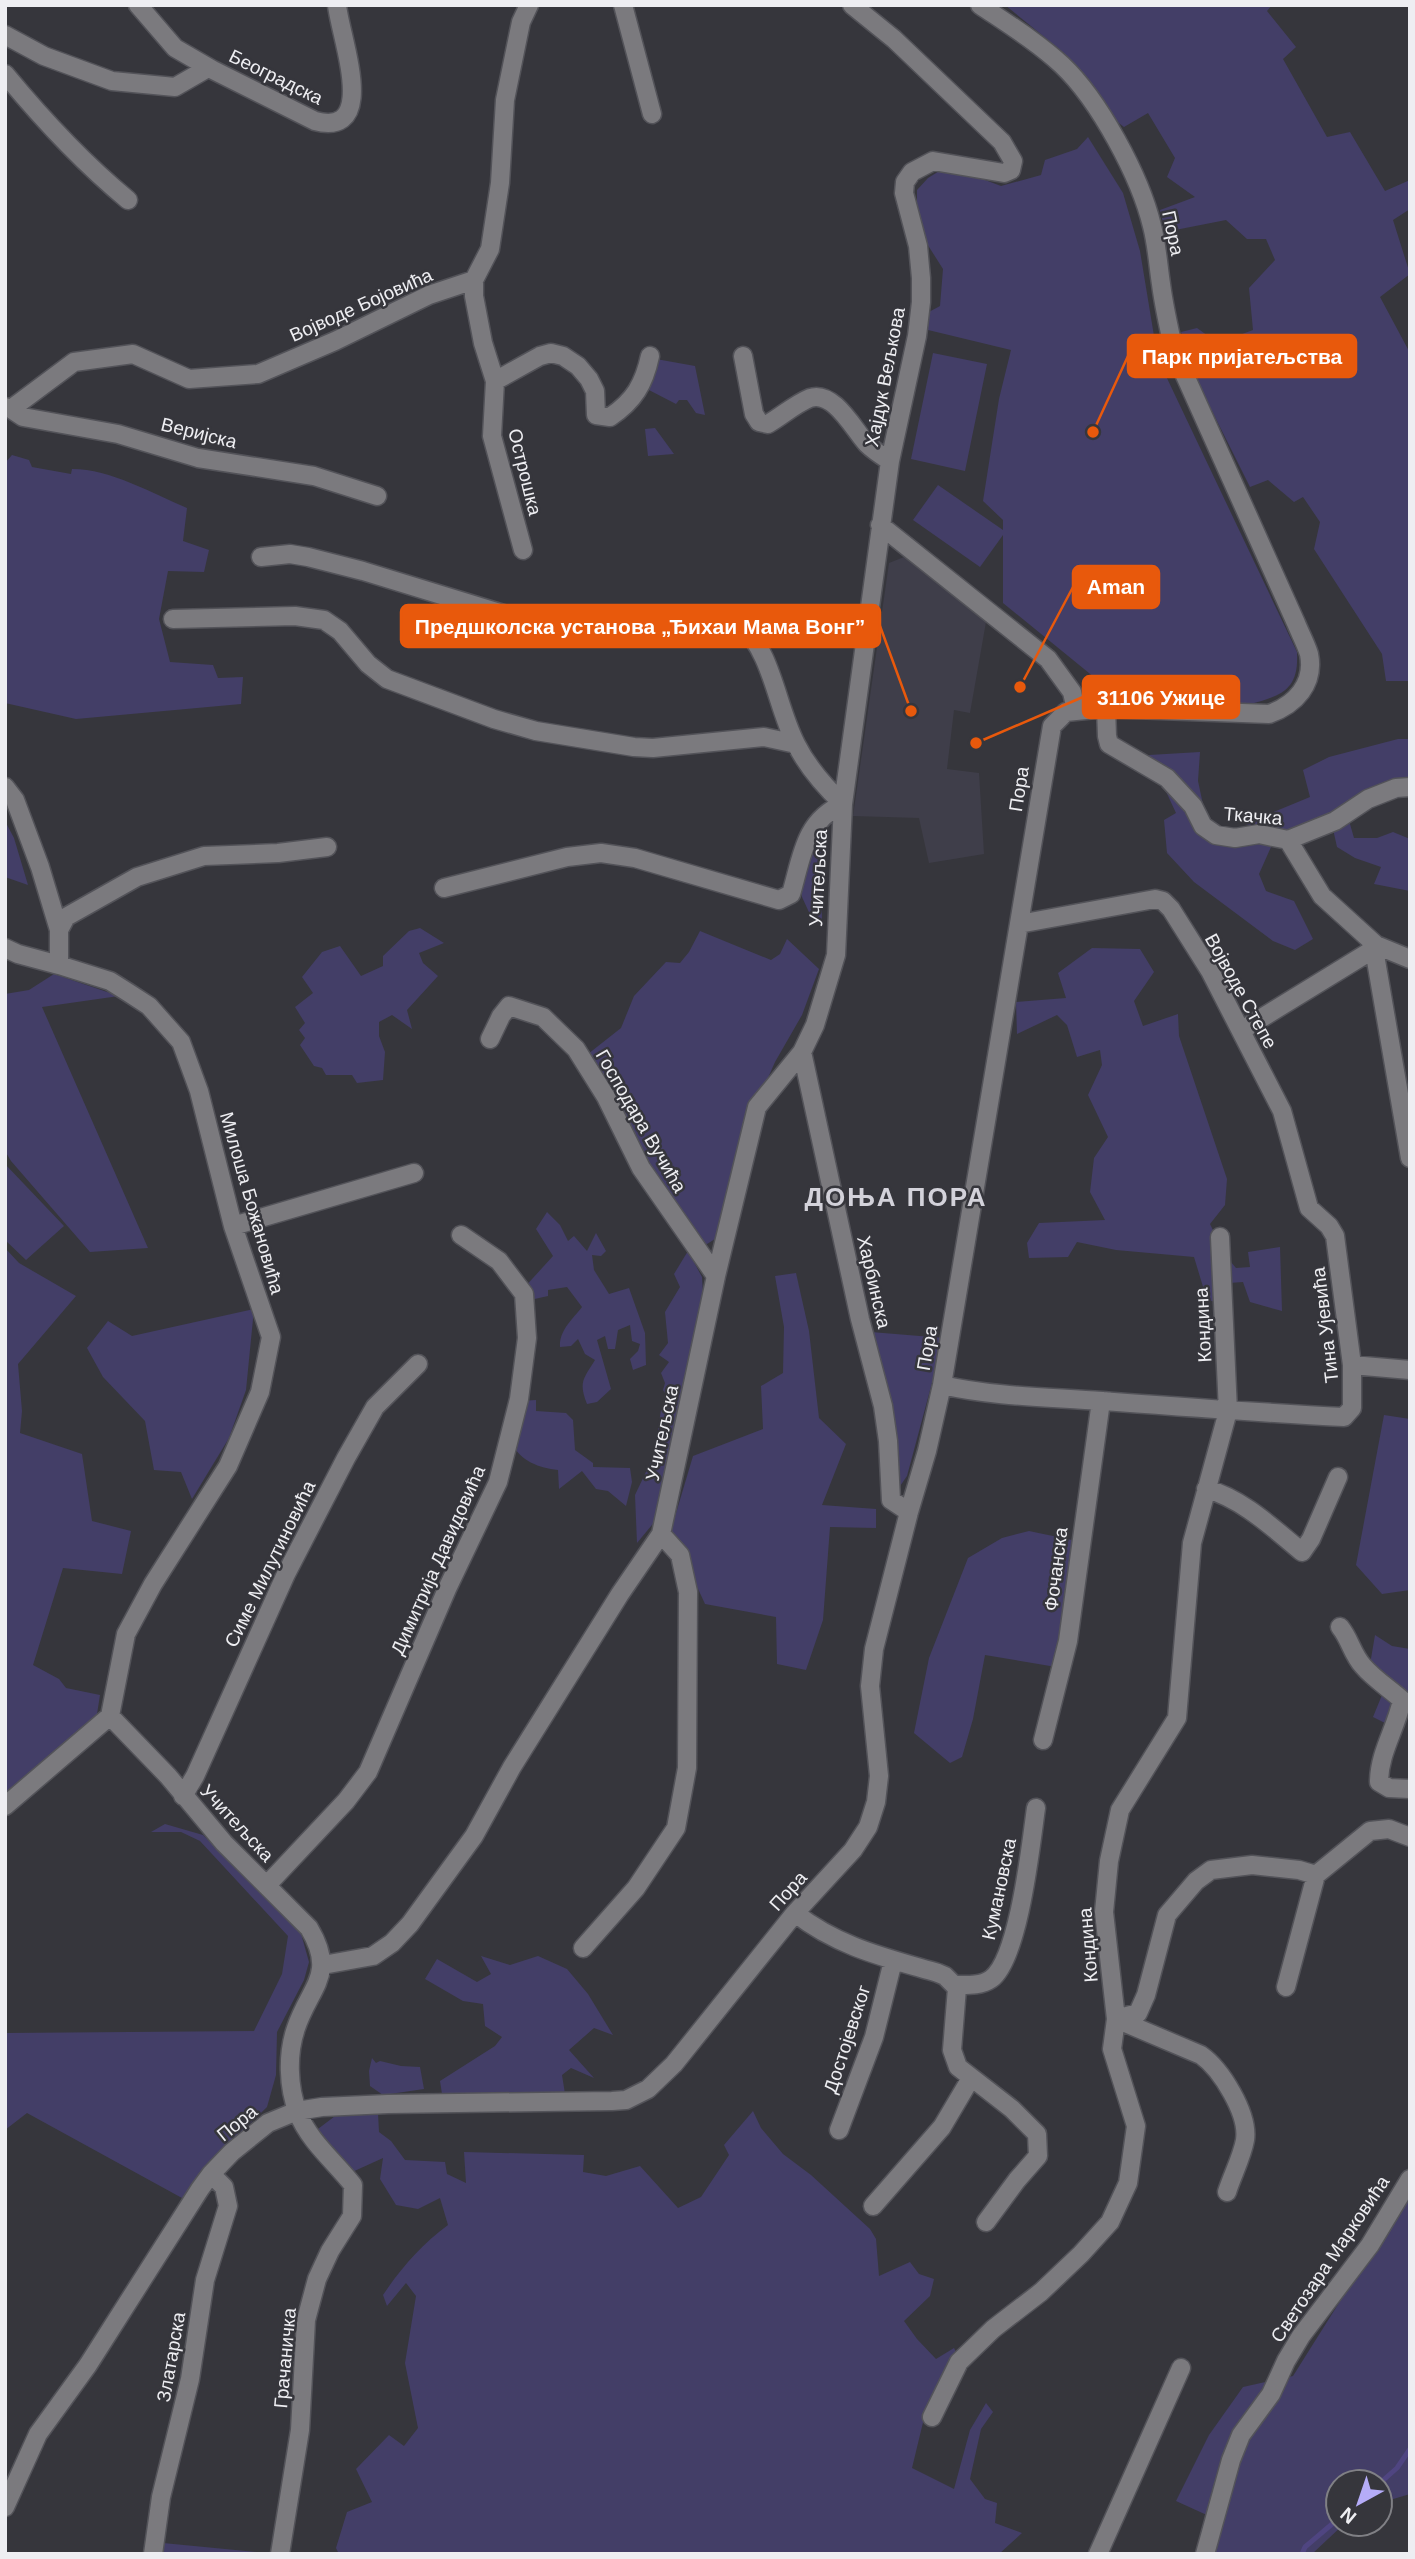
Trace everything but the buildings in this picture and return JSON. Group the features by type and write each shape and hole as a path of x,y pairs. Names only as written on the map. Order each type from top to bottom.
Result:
{"street":[{"name":"Београдска","path":"138,5 167,41 208,68 315,121 332,124 339,122 348,112 353,89 337,5"},
{"path":"474,280 491,248 500,183 505,100 521,22 529,5"},
{"path":"623,5 652,114"},
{"name":"Хајдук Вељкова","path":"843,804 880,524 890,461 917,336 921,302 918,246 904,193 905,182 912,172 933,161 1004,173 1012,170 1013,161 1002,142 894,39 852,5"},
{"name":"Пора","path":"5,2507 38,2434 88,2365 211,2174 256,2132 268,2123 297,2110 387,2104 612,2101 637,2096 674,2064 795,1913 853,1850 873,1815 879,1776 870,1686 871,1665 878,1627 927,1451 942,1385 1048,735 1061,715 1076,710 1106,708 1269,713 1290,705 1301,692 1308,676 1309,655 1174,351 1165,312 1153,229 1139,186 1101,117 1064,67 1036,43 980,5"},
{"path":"5,34 44,56 112,81 175,87 208,68"},
{"path":"5,74 56,135 128,200"},
{"name":"Острошка","path":"474,280 474,296 483,344 495,381 492,436 523,550"},
{"name":"Војводе Бојовића","path":"8,408 74,362 133,355 189,379 258,374 335,341 429,295 474,280"},
{"path":"495,381 540,356 551,353 563,356 578,366 595,391 596,415 610,417 631,401 640,390 650,356"},
{"path":"743,356 754,414 759,422 768,424 808,399 822,397 831,401 868,445 890,461"},
{"name":"Веријска","path":"8,408 23,417 118,434 198,458 314,476 377,496"},
{"path":"880,524 1048,659 1072,692 1076,710"},
{"path":"261,557 290,554 308,557 363,571 539,625 626,629 728,621 740,623 760,647 796,744 818,779 843,804 828,810 814,824 807,837 790,894 779,900 635,858 601,853 567,857 444,888"},
{"path":"173,618 295,616 324,620 340,631 368,664 387,678 494,719 537,731 653,748 764,737 796,744"},
{"name":"Ткачка","path":"1106,708 1109,744 1167,778 1193,806 1203,826 1216,835 1235,838 1259,834 1288,840 1335,821 1368,799 1396,788 1410,787"},
{"path":"5,787 15,800 40,867 59,930 59,965"},
{"name":"Учитељска","path":"110,1716 167,1776 224,1843 309,1928 316,1940 323,1965 373,1956 392,1943 410,1924 474,1836 512,1767 620,1594 662,1534 716,1276 757,1107 802,1052 815,1025 835,955 843,804"},
{"path":"1288,840 1322,896 1375,947 1410,959"},
{"path":"59,930 66,917 137,877 204,856 278,853 327,847"},
{"name":"Војводе Степе","path":"1019,924 1155,899 1163,901 1171,909 1210,971 1242,1030 1282,1111 1309,1208 1329,1226 1335,1236"},
{"path":"1242,1030 1375,947"},
{"path":"1375,947 1410,1158"},
{"name":"Милоша Божановића","path":"5,948 110,981 149,1006 181,1042 199,1091 233,1226 271,1337 260,1392 228,1466 153,1584 126,1634 110,1716"},
{"name":"Господара Вучића","path":"490,1039 509,1006 543,1017 576,1049 606,1097 640,1168 716,1276"},
{"name":"Харбинска","path":"802,1052 860,1318 883,1406 888,1441 889,1494 895,1504 909,1512"},
{"path":"233,1226 414,1173"},
{"name":"Димитрија Давидовића","path":"267,1885 346,1801 368,1772 447,1589 498,1482 519,1399 527,1338 524,1294 499,1261 461,1236"},
{"name":"Тина Ујевића","path":"1228,1411 1343,1417 1352,1408 1352,1365 1335,1236"},
{"name":"Кондина","path":"932,2417 959,2362 993,2329 1041,2292 1081,2253 1110,2222 1128,2183 1136,2126 1112,2049 1116,2019 1104,1912 1109,1861 1120,1810 1177,1718 1192,1544 1228,1411 1220,1237"},
{"name":"Симе Милутиновића","path":"183,1796 195,1776 286,1574 346,1458 375,1407 418,1364"},
{"path":"1352,1365 1410,1370"},
{"path":"942,1385 970,1392 1009,1396 1228,1411"},
{"name":"Фочанска","path":"1043,1740 1068,1642 1101,1401"},
{"path":"1206,1489 1222,1493 1274,1529 1301,1552 1311,1539 1338,1477"},
{"path":"583,1948 636,1888 676,1828 687,1768 688,1592 680,1555 662,1534"},
{"path":"1340,1627 1364,1667 1402,1700 1379,1766 1379,1782 1389,1788 1410,1789"},
{"path":"5,1806 110,1716"},
{"name":"Кумановска","path":"955,1985 976,1985 990,1980 1002,1969 1017,1919 1036,1808"},
{"path":"1286,1987 1316,1875 1370,1831 1389,1829 1410,1838"},
{"path":"1116,2019 1138,2013 1146,1996 1167,1915 1196,1881 1212,1870 1252,1865 1298,1870 1316,1875"},
{"path":"795,1913 811,1926 837,1940 893,1961 938,1973 955,1985 957,1996 952,2050 958,2067 1012,2109 1037,2134 1038,2155 986,2222"},
{"name":"Достојевског","path":"839,2130 874,2036 893,1961"},
{"path":"297,2110 289,2074 293,2043 296,2027 316,1987 323,1965"},
{"path":"1116,2019 1201,2055 1211,2062 1223,2079 1244,2121 1245,2140 1227,2192"},
{"path":"873,2206 942,2127 971,2077"},
{"name":"Грачаничка","path":"280,2554 300,2430 306,2320 317,2279 330,2251 352,2216 353,2196 353,2185 307,2132 297,2110"},
{"name":"Златарска","path":"153,2554 161,2497 190,2379 205,2280 228,2206 224,2187 211,2174"},
{"name":"Светозара Марковића","path":"1205,2554 1231,2459 1241,2435 1271,2394 1301,2336 1370,2245 1410,2179"},
{"path":"1098,2554 1181,2368"}],"shaded area":[{"path":"1005,5 1272,5 1267,11 1296,47 1283,59 1327,137 1350,132 1385,191 1410,180 1410,209 1393,220 1410,274 1380,297 1410,353 1410,681 1386,681 1382,654 1314,549 1320,522 1303,497 1294,502 1268,480 1250,487 1200,387 1181,332 1197,328 1218,343 1253,330 1249,288 1275,260 1266,239 1247,239 1226,220 1165,232 1160,210 1195,197 1167,177 1175,158 1148,113 1124,127 1116,121 1064,53"},
{"path":"1088,137 1123,193 1140,251 1155,342 1165,374 1297,652 1292,682 1280,693 1262,701 1251,704 1108,696 1100,682 1003,603 1003,535 980,567 913,520 938,485 1003,530 1003,520 983,501 999,399 1011,350 924,329 927,313 940,306 943,269 924,239 917,220 917,190 928,178 941,170 961,171 1001,186 1041,175 1045,160 1077,149"},
{"path":"933,353 987,364 965,471 911,459"},
{"path":"656,359 695,366 705,415 696,413 687,400 679,400 676,404 647,389"},
{"path":"655,428 674,454 648,456 645,429"},
{"path":"12,455 29,460 32,467 71,474 72,469 87,470 116,477 187,508 183,541 209,550 204,572 168,571 159,619 170,662 213,665 218,678 243,677 241,704 76,719 5,703 5,463"},
{"path":"904,557 986,622 970,713 954,710 947,769 979,773 984,854 929,863 919,818 853,816 889,563"},
{"path":"1398,739 1410,739 1410,792 1348,817 1354,838 1377,838 1393,832 1410,839 1410,891 1374,884 1381,867 1355,858 1337,847 1333,829 1285,834 1245,824 1310,797 1303,770 1329,757"},
{"path":"1200,752 1198,781 1207,823 1271,847 1259,874 1266,891 1294,901 1313,939 1295,950 1273,941 1194,882 1167,853 1164,820 1176,813 1149,755"},
{"path":"5,821 14,838 28,885 5,877"},
{"path":"819,831 822,927 813,921 802,897 800,874"},
{"path":"420,928 444,943 419,953 423,963 438,976 407,1010 412,1029 392,1015 379,1022 379,1036 385,1052 383,1080 357,1083 352,1075 326,1075 322,1068 314,1066 300,1045 305,1038 299,1030 305,1023 295,1007 313,993 302,977 322,952 340,946 361,976 383,966 383,956 409,931"},
{"path":"700,931 771,960 780,954 787,939 819,969 802,1015 775,1062 745,1130 731,1189 715,1239 707,1244 700,1243 669,1198 588,1054 621,1028 634,996 666,962 680,963"},
{"path":"1092,948 1140,949 1154,972 1134,1001 1143,1026 1178,1014 1179,1036 1227,1179 1225,1205 1210,1224 1225,1255 1236,1268 1250,1267 1248,1252 1280,1247 1282,1311 1250,1302 1243,1282 1229,1283 1217,1302 1207,1300 1194,1257 1116,1250 1077,1242 1068,1257 1029,1258 1027,1243 1039,1223 1105,1220 1090,1192 1094,1158 1108,1137 1088,1095 1102,1065 1100,1050 1077,1057 1067,1025 1057,1015 1017,1034 1016,1002 1066,998 1058,973"},
{"path":"54,974 119,996 42,1007 148,1248 90,1252 5,1151 5,994 29,990"},
{"path":"5,1164 64,1226 26,1260 5,1240"},
{"path":"547,1212 560,1225 568,1241 574,1236 587,1251 596,1233 606,1251 601,1256 592,1255 594,1270 609,1294 629,1288 645,1333 646,1365 633,1370 630,1359 638,1351 640,1344 632,1341 630,1325 618,1330 615,1349 608,1349 605,1336 597,1340 611,1389 597,1402 587,1404 583,1390 585,1376 595,1360 585,1354 578,1339 571,1346 560,1347 564,1330 582,1307 567,1287 548,1290 548,1296 530,1300 523,1289 553,1256 536,1229"},
{"path":"5,1248 19,1263 76,1296 18,1364 22,1411 20,1433 82,1454 92,1521 131,1531 122,1574 63,1568 33,1665 59,1679 66,1688 100,1695 97,1714 55,1753 5,1793"},
{"path":"688,1251 702,1277 703,1294 661,1514 637,1543 635,1495 654,1455 661,1410 671,1402 663,1390 665,1383 661,1373 669,1362 659,1355 668,1343 665,1312 680,1287 674,1274"},
{"path":"796,1273 809,1331 819,1418 846,1444 822,1505 876,1509 876,1528 830,1527 823,1620 806,1670 777,1664 776,1617 705,1604 671,1530 693,1456 763,1429 761,1386 783,1373 784,1327 775,1276"},
{"path":"254,1309 246,1390 229,1438 192,1499 181,1472 154,1470 145,1421 103,1377 87,1348 108,1321 132,1336"},
{"path":"871,1332 944,1338 907,1476 898,1489"},
{"path":"536,1400 536,1411 566,1413 573,1420 575,1450 593,1463 593,1467 630,1468 632,1482 626,1506 608,1491 596,1489 582,1471 559,1489 558,1470 531,1463 520,1455 512,1444 521,1401"},
{"path":"1384,1415 1410,1419 1410,1590 1382,1594 1356,1565"},
{"path":"1029,1531 1072,1540 1056,1667 985,1655 973,1719 962,1757 950,1763 914,1733 929,1658 968,1558 1002,1538"},
{"path":"1375,1635 1392,1646 1410,1649 1410,1710 1399,1730 1373,1717 1382,1695 1367,1682"},
{"path":"165,1824 203,1835 300,1930 309,1962 304,1980 277,2032 276,2075 267,2107 203,2170 182,2198 27,2113 5,2130 5,2033 254,2031 282,1974 288,1936 200,1841 181,1832 151,1832"},
{"path":"481,1956 510,1965 538,1956 567,1969 588,1994 613,2035 594,2028 569,2050 594,2078 571,2068 562,2075 565,2094 442,2094 440,2081 495,2046 502,2037 485,2026 483,2004 463,2001 425,1979 437,1959 477,1982 491,1974"},
{"path":"372,2058 376,2063 380,2061 420,2067 424,2089 383,2095 370,2086"},
{"path":"753,2111 761,2128 783,2154 811,2175 870,2229 876,2239 879,2276 910,2262 919,2274 934,2279 930,2296 904,2321 936,2359 954,2348 958,2356 926,2410 912,2468 954,2489 970,2430 986,2403 993,2412 981,2429 970,2479 985,2499 997,2503 995,2523 1022,2533 999,2554 339,2554 336,2548 347,2512 372,2502 356,2469 389,2435 404,2446 418,2428 405,2363 416,2296 406,2283 387,2306 383,2295 412,2257 448,2225 440,2198 418,2209 396,2205 380,2179 383,2158 350,2173 314,2132 339,2113 378,2113 379,2132 391,2141 405,2160 445,2162 447,2174 466,2183 464,2152 584,2155 583,2172 606,2176 640,2166 678,2208 701,2197 729,2155 724,2145"},
{"path":"1410,2190 1410,2494 1394,2499 1394,2468 1324,2468 1324,2538 1329,2538 1312,2554 1198,2554 1209,2516 1176,2501 1209,2435 1243,2387 1293,2376"},
{"path":"163,2543 267,2553 267,2554 161,2554"}],"waterway":[{"path":"1394,2471 1410,2449"},
{"path":"1302,2554 1305,2547 1324,2531"}],"place":[{"name":"Парк пријатељства","path":"1093,432"},
{"name":"Aman","path":"1020,687"},
{"name":"Предшколска установа „Ђихаи Мама Вонг”","path":"911,711"},
{"name":"31106 Ужице","path":"976,743"}],"district":[{"name":"ДОЊА ПОРА","path":"896,1197"}]}
